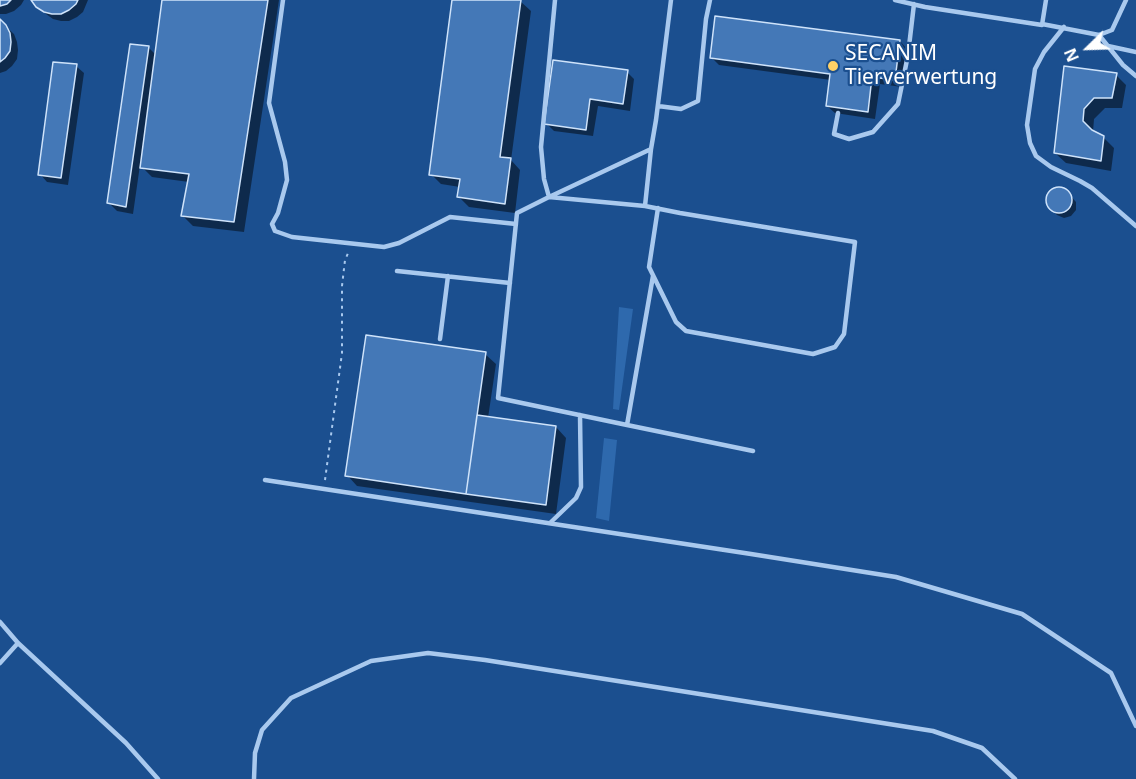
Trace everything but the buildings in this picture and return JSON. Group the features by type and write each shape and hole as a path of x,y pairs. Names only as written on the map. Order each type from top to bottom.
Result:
{"lane":[{"path":"283,0 269,103 285,162 287,180 278,213 272,224 275,231 292,237 384,247 399,243 450,217 516,224"},
{"path":"549,197 544,179 541,147 555,0"},
{"path":"645,206 671,0"},
{"path":"658,106 681,109 698,101 710,0"},
{"path":"895,0 1042,26 1042,24 1064,27 1099,35 1112,30 1126,0"},
{"path":"1042,24 1046,0"},
{"path":"838,113 834,134 849,139 873,132 898,104 908,55 914,4"},
{"path":"1064,27 1044,52 1035,69 1027,125 1030,143 1036,156 1051,167 1092,188 1136,226"},
{"path":"1099,35 1123,65 1136,76"},
{"path":"1108,46 1136,52"},
{"path":"651,149 517,213 498,398 753,451"},
{"path":"549,197 645,206 658,208 680,213 855,242 844,334 835,347 813,354 686,331 676,322 649,267 658,208"},
{"path":"397,271 510,283"},
{"path":"440,339 448,276"},
{"path":"627,425 653,276"},
{"path":"550,523 576,498 580,487 580,415"},
{"path":"265,480 896,578 1022,614 1111,674 1136,726"},
{"path":"0,622 18,643 126,743 158,779"},
{"path":"0,663 2,657 18,643"},
{"path":"254,779 255,753 262,730 291,698 371,662 428,653 933,731 982,748 1015,779"}],"path":[{"path":"324,489 342,352 341,312 344,269 351,244"}],"shaded area":[{"path":"619,307 633,309 619,410 613,409"},
{"path":"604,438 617,440 609,521 596,518"}],"place":[{"name":"SECANIM Tierverwertung","path":"833,66"}]}
